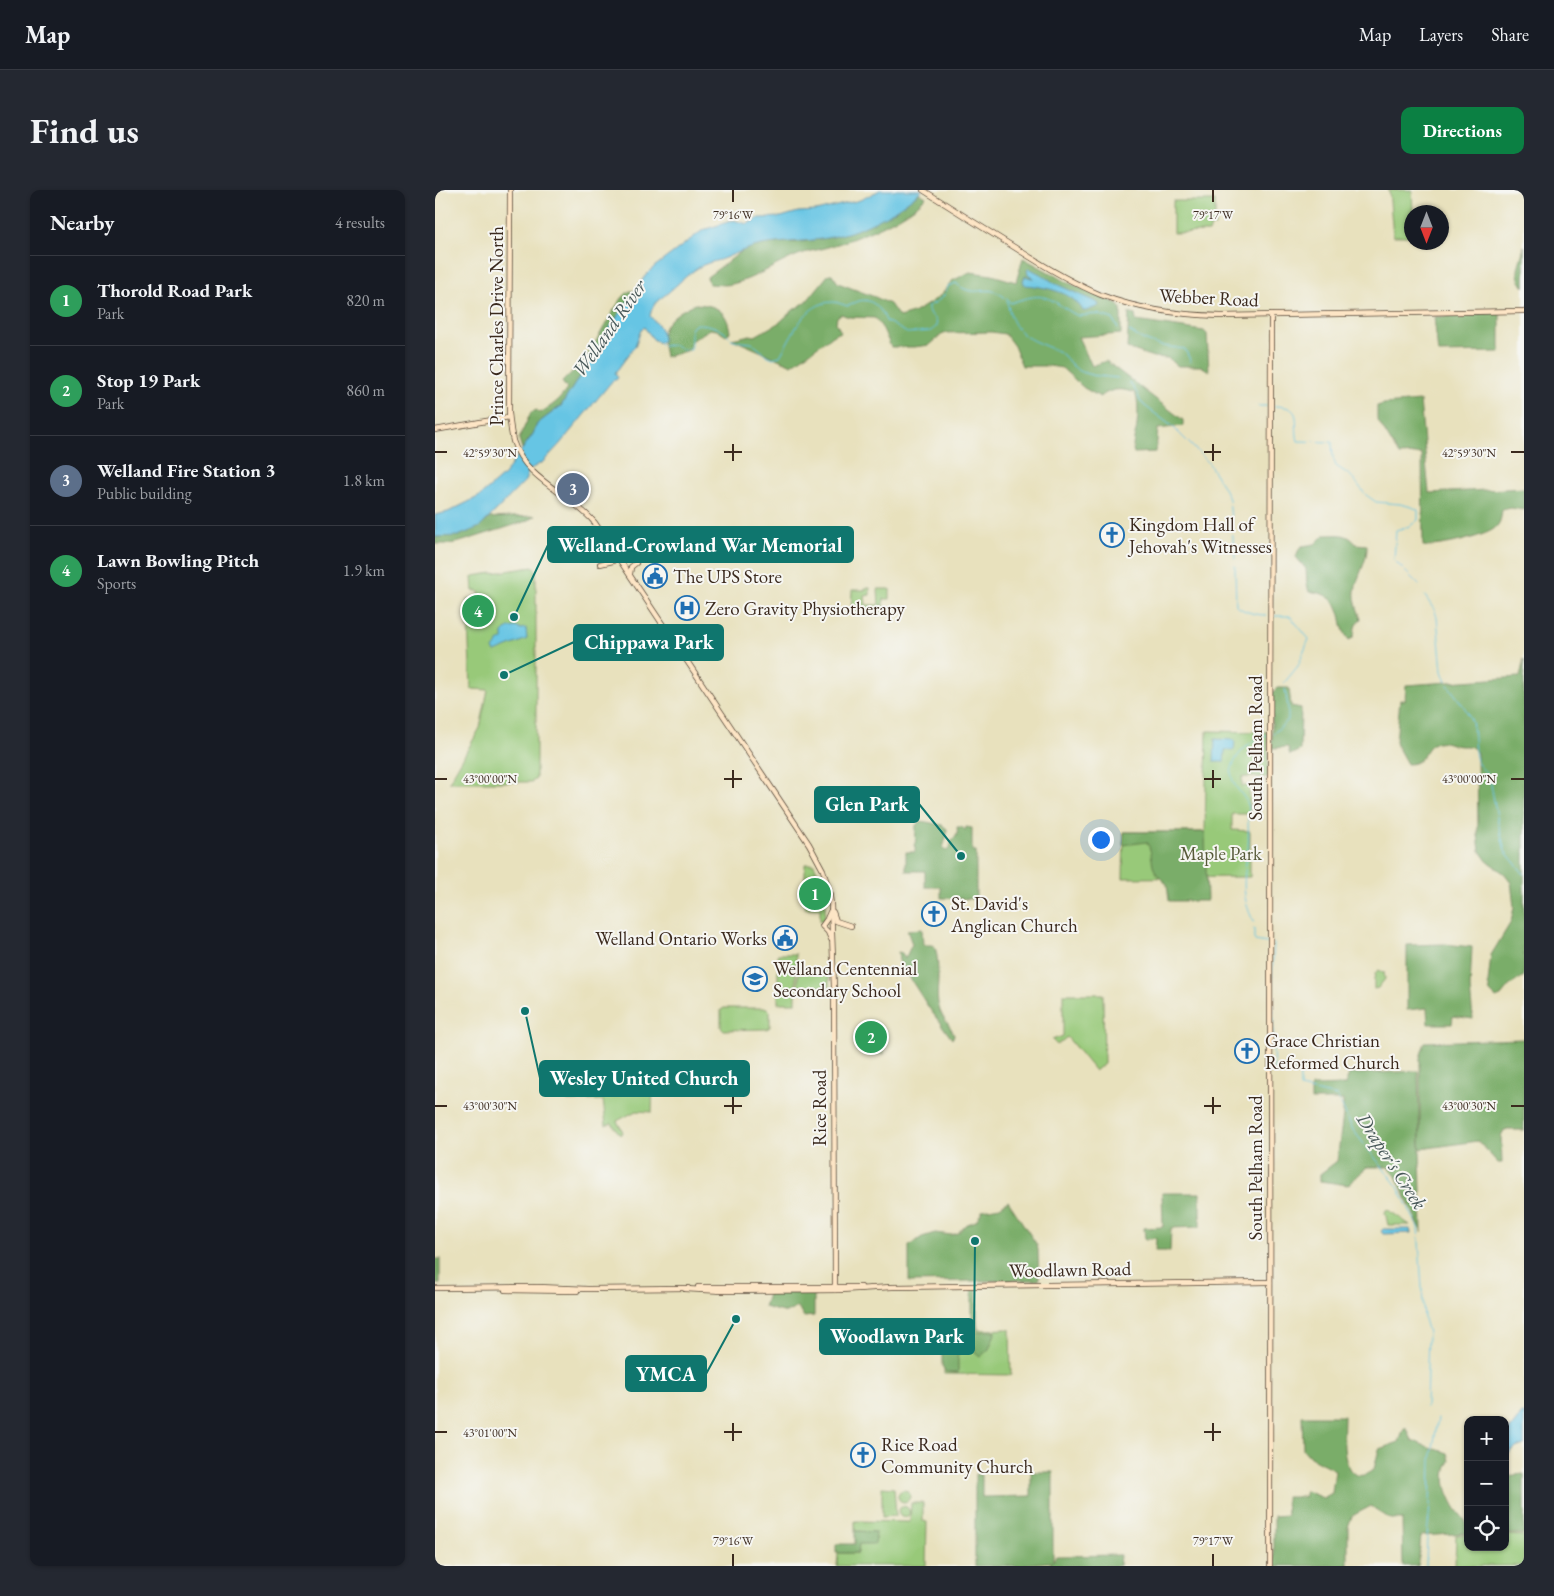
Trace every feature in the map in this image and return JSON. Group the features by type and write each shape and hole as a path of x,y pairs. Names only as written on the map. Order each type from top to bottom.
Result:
{"main road":[{"name":"Prince Charles Drive North","path":"511,190 509,417 517,450 526,465 536,475 590,516 616,552 815,853 827,881 831,904 831,926"},
{"name":"Webber Road","path":"923,190 1057,274 1103,295 1139,307 1183,314 1271,315 1524,311"},
{"name":"South Pelham Road","path":"1269,1566 1271,315"},
{"path":"435,430 509,417"},
{"path":"495,420 504,422 511,429"},
{"path":"600,564 613,561 616,552"},
{"path":"631,576 631,566 636,563"},
{"path":"831,904 836,921 851,926"},
{"path":"820,926 828,918 831,904"},
{"path":"820,926 831,926"},
{"path":"820,926 828,932 832,940"},
{"name":"Rice Road","path":"831,926 835,1288"},
{"name":"Woodlawn Road","path":"435,1288 488,1289 538,1287 723,1291 1270,1282"}],"green space":[{"path":"1389,190 1412,190 1413,205 1404,205 1404,236 1393,236"},
{"path":"919,193 926,197 907,213 866,233 824,248 805,252 740,282 726,285 709,284 707,277 745,249 768,243 799,242 833,237 895,211"},
{"path":"1173,201 1215,201 1215,226 1211,227 1209,232 1173,233"},
{"path":"1524,246 1524,287 1520,282 1518,267"},
{"path":"1023,258 1069,283 1116,303 1121,309 1121,334 1078,337 1092,366 1106,361 1183,420 1183,426 1158,429 1156,452 1134,453 1133,443 1138,413 1135,393 1117,390 1100,397 1084,388 1062,368 1022,366 1014,346 1005,334 991,332 943,333 930,345 891,347 883,329 875,318 849,317 841,314 837,317 836,323 841,332 832,336 792,365 732,339 750,335 755,336 780,322 793,310 806,302 829,274 832,274 838,283 890,304 899,317 913,313 930,303 941,295 952,281 970,272 992,275 1016,282"},
{"path":"630,291 634,291 561,406 537,424 533,434 522,449 519,439 531,412 537,410 540,413 561,397 567,389 562,382 586,356 620,300"},
{"path":"695,304 715,307 719,310 726,318 730,332 726,336 717,330 710,329 691,341 689,350 665,357 662,339 664,328 675,315"},
{"path":"1500,312 1500,352 1438,353 1434,317"},
{"path":"1129,313 1135,315 1136,321 1204,331 1207,334 1209,371 1201,366 1178,366 1168,358 1153,357 1127,348"},
{"path":"1420,401 1429,493 1524,488 1524,510 1511,508 1502,510 1497,526 1481,535 1449,544 1423,546 1422,454 1399,455 1377,419 1377,406"},
{"path":"535,516 527,521 460,542 435,544 435,537 471,531 490,518"},
{"path":"1324,535 1342,535 1353,540 1356,544 1367,545 1366,557 1355,591 1361,619 1355,627 1354,636 1349,640 1344,632 1340,613 1336,605 1326,596 1309,592 1306,569 1296,557 1302,546 1315,544"},
{"path":"533,567 536,570 536,779 531,782 449,782 480,728 488,690 471,689 467,600 479,599 479,591 473,591 472,577"},
{"path":"865,588 870,588 870,595 865,596 866,605 879,605 878,589 890,589 890,599 884,599 881,605 885,606 885,611 851,612 852,590 865,590"},
{"path":"1524,659 1524,976 1509,986 1501,996 1496,998 1490,992 1488,983 1491,955 1511,922 1514,907 1511,882 1505,874 1487,861 1480,851 1478,835 1477,753 1470,746 1437,742 1429,747 1418,761 1407,764 1396,741 1400,700 1405,700 1406,685 1520,677"},
{"path":"1277,688 1289,688 1291,706 1301,708 1300,750 1290,755 1288,747 1272,748 1272,693"},
{"name":"Maple Park","path":"1207,731 1268,732 1268,777 1242,777 1242,786 1249,786 1250,814 1232,814 1232,830 1250,831 1250,877 1123,878 1124,832 1205,832"},
{"path":"921,821 942,825 947,829 943,848 946,850 950,848 952,840 956,836 957,827 962,827 965,830 966,827 972,828 972,851 976,851 976,899 941,898 941,887 925,887 925,871 906,871 906,852 915,852 916,825"},
{"path":"1124,832 1205,832 1207,901 1169,901 1167,884 1154,869 1147,842 1123,845"},
{"path":"805,864 814,864 819,878 825,898 824,920 820,921 820,908 805,908"},
{"path":"922,929 923,945 935,947 938,963 938,1004 954,1035 952,1039 929,1008 899,961 898,952 902,953 905,959 912,944 907,930"},
{"path":"1445,944 1472,947 1470,988 1473,1019 1453,1016 1452,1024 1428,1024 1427,1008 1407,1010 1407,945"},
{"path":"778,954 796,954 796,1003 778,1003"},
{"path":"829,969 829,987 798,987 798,974 801,974 801,972 825,971"},
{"path":"1378,970 1384,972 1385,979 1378,988 1374,989 1375,976"},
{"path":"1063,994 1103,994 1104,1064 1095,1071 1067,1037 1057,1045 1052,1040 1063,1036"},
{"path":"724,1008 767,1008 770,1011 770,1027 767,1029 724,1030 721,1027 721,1010"},
{"path":"866,1029 878,1029 878,1041 884,1042 884,1054 865,1053 864,1032"},
{"path":"1524,1039 1524,1130 1504,1130 1501,1136 1502,1163 1498,1163 1478,1141 1420,1149 1420,1058 1425,1042"},
{"path":"1418,1071 1422,1232 1396,1176 1388,1167 1367,1167 1348,1185 1320,1181 1320,1174 1337,1161 1343,1100 1311,1100 1311,1086 1345,1085 1349,1074"},
{"path":"653,1078 652,1112 636,1111 617,1121 623,1132 620,1135 612,1123 606,1125 603,1100 568,1101 559,1094 557,1085 571,1084 572,1079"},
{"path":"1162,1193 1200,1193 1200,1227 1171,1228 1170,1251 1155,1251 1156,1238 1145,1239 1144,1228 1163,1227"},
{"path":"1008,1201 1037,1245 1039,1280 909,1282 909,1246 922,1237 935,1233 952,1235 958,1233 965,1225 976,1221 983,1210 1000,1207"},
{"path":"1387,1209 1410,1225 1388,1225 1385,1212"},
{"path":"435,1259 440,1259 440,1284 435,1284"},
{"path":"972,1288 977,1288 978,1329 972,1328"},
{"path":"769,1291 814,1294 814,1316 804,1317 798,1307 786,1313 764,1307"},
{"path":"1010,1329 1011,1375 944,1374 944,1334 968,1333 976,1330"},
{"path":"996,1331 989,1349 980,1357 975,1353 975,1347 965,1347 962,1343 957,1357 958,1373 946,1372 942,1366 942,1334 953,1334 961,1343 961,1337 965,1335"},
{"path":"1302,1416 1344,1416 1344,1442 1347,1463 1350,1470 1356,1475 1364,1475 1374,1469 1379,1449 1399,1442 1404,1429 1407,1429 1412,1440 1448,1453 1450,1461 1445,1473 1446,1485 1456,1509 1464,1519 1464,1533 1421,1536 1418,1566 1403,1566 1402,1519 1390,1519 1371,1506 1352,1516 1348,1527 1348,1566 1274,1566 1274,1516 1287,1515 1286,1497 1304,1497 1306,1491 1323,1498 1332,1493 1335,1470 1310,1457 1303,1449"},
{"path":"1031,1472 1053,1472 1053,1561 1056,1556 1120,1555 1119,1566 1049,1566 1052,1562 1026,1564 1026,1566 975,1566 975,1474 982,1475 982,1497 1031,1496"},
{"path":"1524,1474 1524,1534 1509,1534 1509,1476"},
{"path":"882,1487 894,1488 896,1516 882,1517"},
{"path":"902,1490 906,1490 910,1496 906,1502 902,1502 898,1498 898,1494"},
{"path":"911,1503 923,1503 923,1521 927,1522 926,1566 837,1566 838,1553 858,1553 858,1544 875,1532 855,1531 855,1521 910,1522"},
{"path":"904,1506 910,1512 904,1518 898,1512"},
{"path":"855,1531 876,1532 875,1544 859,1544 858,1553 836,1553 836,1544 855,1544"},
{"path":"1456,1535 1464,1535 1464,1551 1509,1551 1509,1535 1524,1536 1524,1566 1455,1566"}],"water":[{"path":"880,190 922,190 891,213 856,230 824,239 757,246 703,265 690,274 657,301 651,311 650,316 661,329 663,341 659,343 653,339 644,327 635,346 615,373 618,378 613,380 559,445 543,462 528,473 525,481 480,527 458,536 435,537 435,515 448,512 480,496 504,475 533,434 537,424 561,406 595,355 611,326 645,276 654,267 703,230 734,220 747,224 759,218 781,217 798,212 816,211 860,200"},
{"path":"1029,268 1054,283 1098,303 1099,306 1083,311 1073,299 1066,295 1050,289 1025,285 1023,281 1025,276 1035,279 1028,274 1027,270"},
{"path":"508,628 526,628 527,639 495,652 493,649 503,639 503,633"},
{"path":"1215,739 1235,740 1234,750 1225,750 1224,762 1214,762"},
{"path":"1383,1229 1410,1229 1411,1233 1383,1234 1381,1231"},
{"path":"1524,1414 1524,1445 1509,1453 1509,1431"}],"waterway":[{"name":"Draper's Creek","path":"731,339 752,343 766,355 773,358 780,356 794,330 814,308 833,302 848,306 864,300 876,305 886,321 907,333 931,331 937,326 936,320 928,311 928,306 938,301 948,286 956,283 968,290 993,291 1002,295 1011,303 1033,297 1047,298 1078,316 1097,314 1113,319 1118,329"},
{"name":"Draper's Creek","path":"1007,301 1011,317 1021,333 1033,341 1061,353 1077,370 1094,375 1118,378"},
{"name":"Draper's Creek","path":"659,343 662,346 673,345 691,350 691,329 696,324 714,327 729,336"},
{"name":"Draper's Creek","path":"1129,331 1155,344 1185,349 1191,362"},
{"name":"Draper's Creek","path":"1129,382 1140,401 1173,427 1208,462 1224,488 1229,499 1235,558"},
{"path":"1258,406 1267,406"},
{"name":"Draper's Creek","path":"1274,406 1284,407 1294,412 1298,441 1332,442 1333,458 1336,466 1351,476 1366,495 1376,502 1400,504 1418,510 1418,520 1410,526 1396,530 1394,560 1419,585"},
{"path":"1235,566 1236,606 1251,613 1266,615"},
{"name":"Draper's Creek","path":"1425,596 1435,611 1437,618 1442,671 1446,682"},
{"name":"Draper's Creek","path":"1274,616 1290,616 1309,639 1298,666 1284,683"},
{"name":"Draper's Creek","path":"1448,685 1472,722 1477,761 1490,779 1505,851 1524,874"},
{"name":"Draper's Creek","path":"1273,734 1288,720 1285,689"},
{"name":"Draper's Creek","path":"1254,922 1246,903 1244,885 1249,809 1245,799 1235,786 1232,768 1237,757 1245,747 1267,735"},
{"name":"Draper's Creek","path":"1254,929 1255,941 1267,943"},
{"name":"Draper's Creek","path":"1273,943 1273,1037 1275,1041"},
{"name":"Draper's Creek","path":"1275,1044 1273,1048 1274,1070 1300,1070 1300,1088 1337,1096 1353,1130 1398,1187 1418,1227 1424,1319 1428,1333 1426,1407"},
{"path":"1426,1566 1431,1460 1438,1418"}],"place":[{"name":"Welland Fire Station 3","path":"573,489"},
{"name":"Kingdom Hall of Jehovah's Witnesses","path":"1112,535"},
{"name":"The UPS Store","path":"655,576"},
{"name":"Zero Gravity Physiotherapy","path":"687,608"},
{"name":"Lawn Bowling Pitch","path":"478,611"},
{"name":"Welland-Crowland War Memorial","path":"514,617"},
{"name":"Chippawa Park","path":"504,675"},
{"name":"Glen Park","path":"961,856"},
{"name":"Thorold Road Park","path":"815,894"},
{"name":"St. David's Anglican Church","path":"934,914"},
{"name":"Welland Ontario Works","path":"785,938"},
{"name":"Welland Centennial Secondary School","path":"755,979"},
{"name":"Wesley United Church","path":"525,1011"},
{"name":"Stop 19 Park","path":"871,1037"},
{"name":"Grace Christian Reformed Church","path":"1247,1051"},
{"name":"Woodlawn Park","path":"975,1241"},
{"name":"YMCA","path":"736,1319"},
{"name":"Rice Road Community Church","path":"863,1455"}],"water label":[{"name":"Welland River","path":"609,328"}]}
